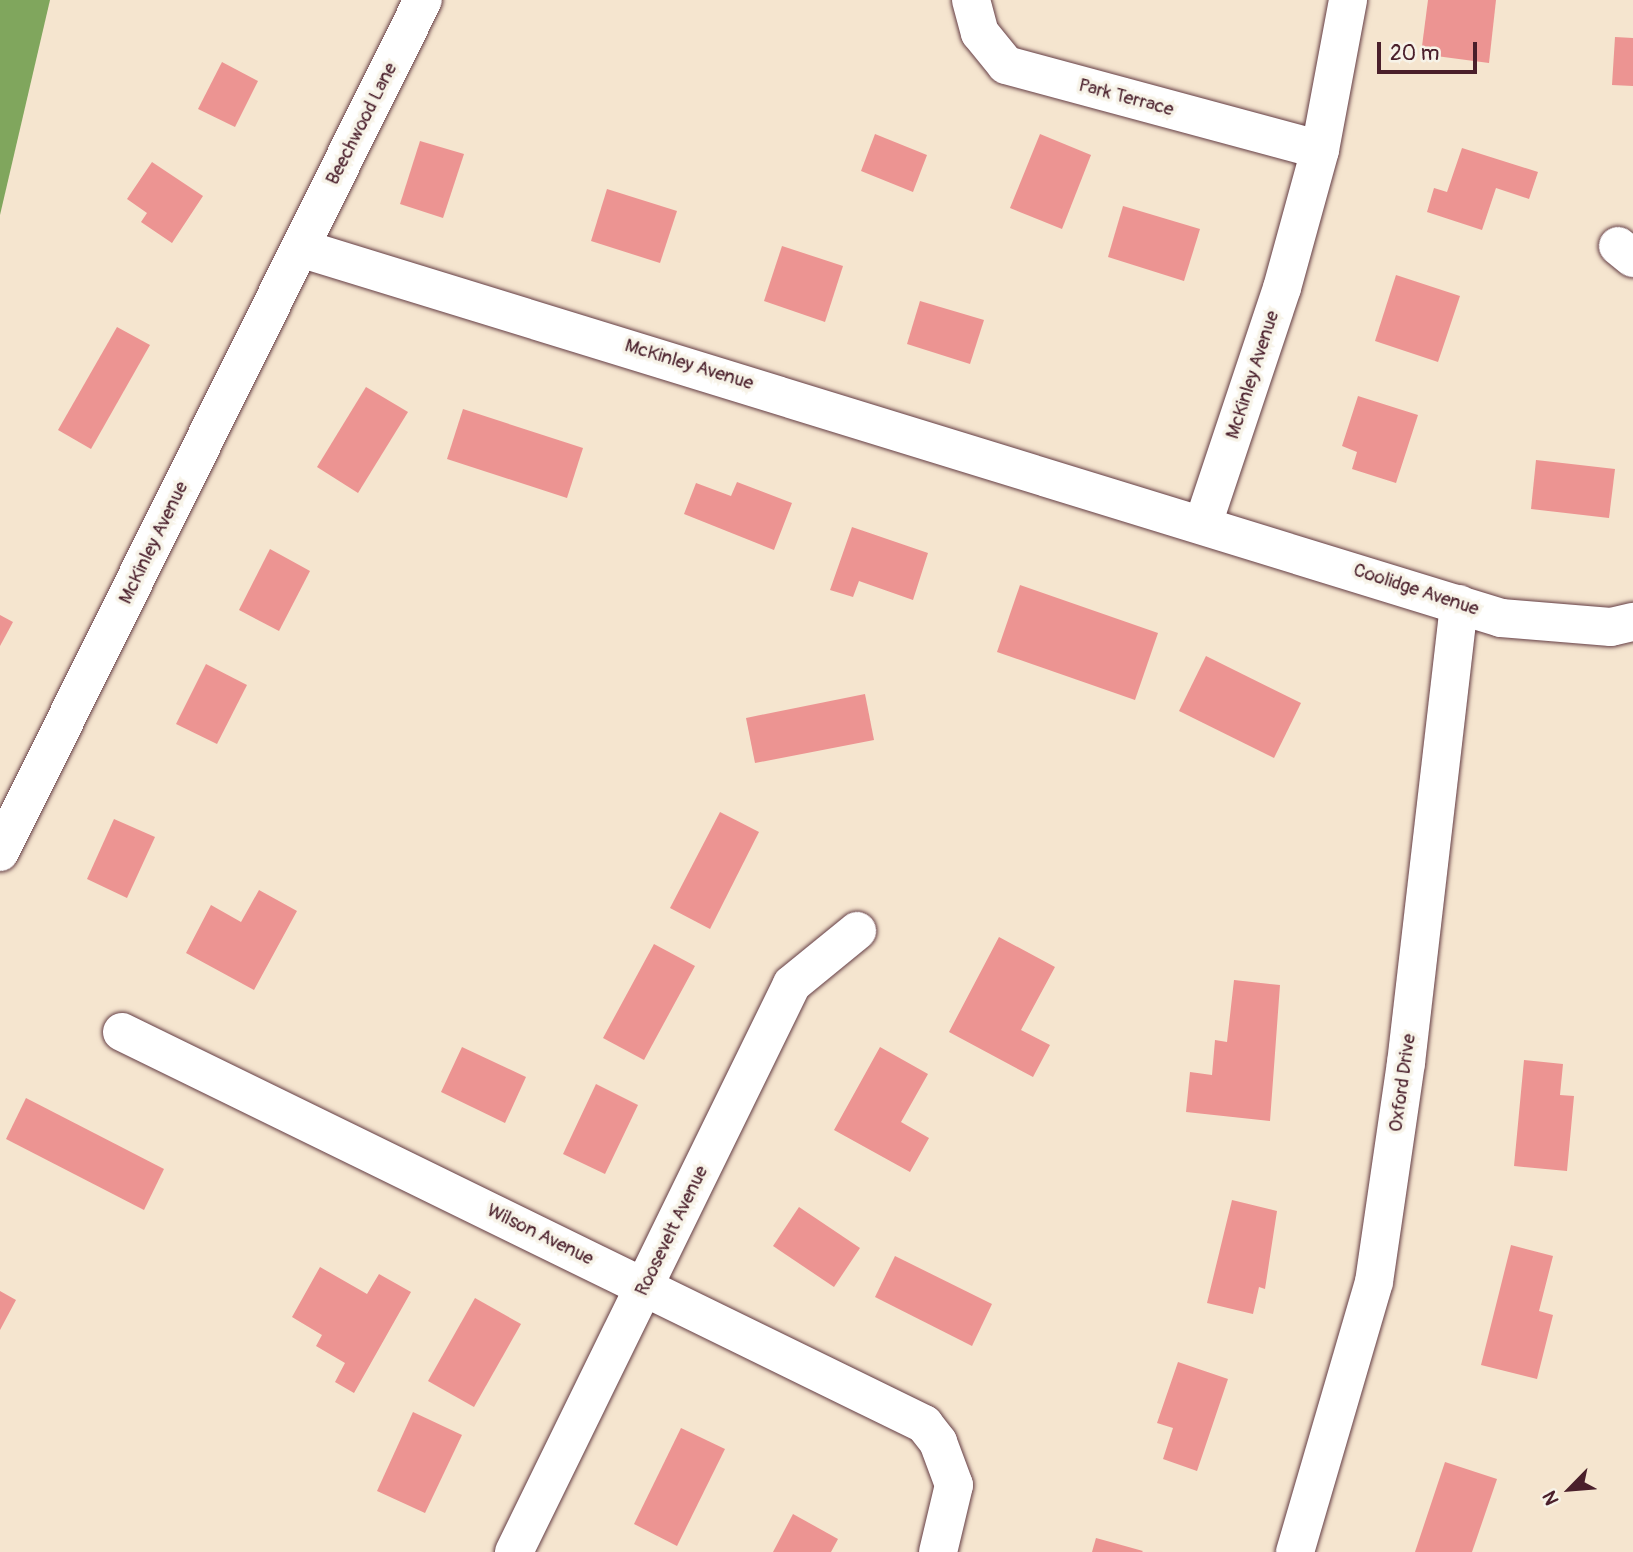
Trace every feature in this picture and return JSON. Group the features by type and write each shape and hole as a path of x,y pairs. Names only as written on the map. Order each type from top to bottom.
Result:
{"street":[{"name":"Beechwood Lane","path":"300,248 423,0"},
{"name":"Park Terrace","path":"971,0 980,33 1006,65 1320,150"},
{"name":"McKinley Avenue","path":"0,852 300,248 1204,521 1320,150 1348,0"},
{"name":"Coolidge Avenue","path":"1204,521 1501,618 1611,627 1633,622"},
{"name":"Oxford Drive","path":"1295,1552 1374,1282 1406,1063 1459,604"},
{"name":"Roosevelt Avenue","path":"514,1552 792,984 857,931"},
{"name":"Wilson Avenue","path":"122,1032 924,1424 944,1455 954,1485 938,1552"}],"green space":[{"path":"0,0 50,0 0,215"}],"building":[{"path":"1428,0 1496,0 1489,63 1421,54"},
{"path":"1615,37 1633,38 1633,86 1612,85"},
{"path":"222,62 258,81 235,127 198,109"},
{"path":"875,134 927,155 913,192 861,171"},
{"path":"1040,134 1091,155 1062,229 1010,208"},
{"path":"420,141 464,154 443,218 400,204"},
{"path":"1462,148 1538,172 1529,199 1496,188 1482,230 1427,212 1434,188 1447,192"},
{"path":"152,162 203,196 172,243 141,222 147,213 127,199"},
{"path":"607,189 677,211 660,263 591,241"},
{"path":"1123,206 1200,229 1184,281 1108,257"},
{"path":"782,246 843,266 825,322 764,301"},
{"path":"1396,275 1460,296 1438,362 1375,341"},
{"path":"920,301 984,320 970,364 907,344"},
{"path":"117,327 150,345 91,449 58,430"},
{"path":"366,387 408,412 358,493 317,467"},
{"path":"1358,396 1418,415 1396,483 1352,469 1357,452 1342,446"},
{"path":"463,409 583,448 567,498 447,459"},
{"path":"1536,460 1615,469 1609,518 1531,509"},
{"path":"737,482 792,503 774,550 684,514 696,483 731,496"},
{"path":"852,527 928,553 913,600 859,581 853,597 830,590"},
{"path":"270,549 310,571 279,631 239,610"},
{"path":"1020,585 1158,633 1135,700 997,652"},
{"path":"0,615 13,622 0,646"},
{"path":"1206,656 1301,703 1274,758 1179,711"},
{"path":"206,664 247,685 217,744 176,724"},
{"path":"865,694 874,740 755,763 746,718"},
{"path":"720,812 759,832 710,929 670,908"},
{"path":"114,819 155,837 127,898 87,879"},
{"path":"259,890 297,911 254,990 186,953 211,905 241,922"},
{"path":"999,937 1055,967 1021,1030 1050,1045 1033,1077 949,1032"},
{"path":"654,944 695,966 644,1060 603,1038"},
{"path":"1234,980 1280,985 1270,1121 1186,1112 1190,1072 1212,1075 1215,1040 1227,1042"},
{"path":"462,1047 526,1077 505,1123 441,1092"},
{"path":"880,1047 928,1074 901,1122 929,1138 910,1172 834,1130"},
{"path":"1524,1060 1563,1064 1560,1095 1574,1096 1567,1171 1514,1166"},
{"path":"596,1084 638,1105 605,1174 563,1154"},
{"path":"26,1098 164,1169 144,1210 6,1139"},
{"path":"1232,1200 1277,1211 1265,1289 1259,1287 1253,1314 1207,1303"},
{"path":"799,1207 860,1248 834,1287 773,1246"},
{"path":"1511,1245 1553,1256 1539,1311 1553,1315 1537,1379 1481,1365"},
{"path":"895,1256 992,1304 972,1346 875,1297"},
{"path":"320,1267 367,1294 379,1274 411,1292 354,1393 335,1382 345,1363 316,1346 322,1335 292,1317"},
{"path":"0,1291 16,1300 0,1330"},
{"path":"475,1298 521,1324 474,1407 428,1381"},
{"path":"1178,1362 1228,1379 1197,1471 1163,1459 1173,1428 1157,1423"},
{"path":"413,1412 462,1435 425,1513 377,1491"},
{"path":"681,1428 725,1449 677,1546 634,1524"},
{"path":"1445,1462 1497,1479 1472,1552 1415,1552"},
{"path":"793,1514 838,1539 831,1552 773,1552"},
{"path":"1096,1538 1143,1551 1092,1552"}]}
